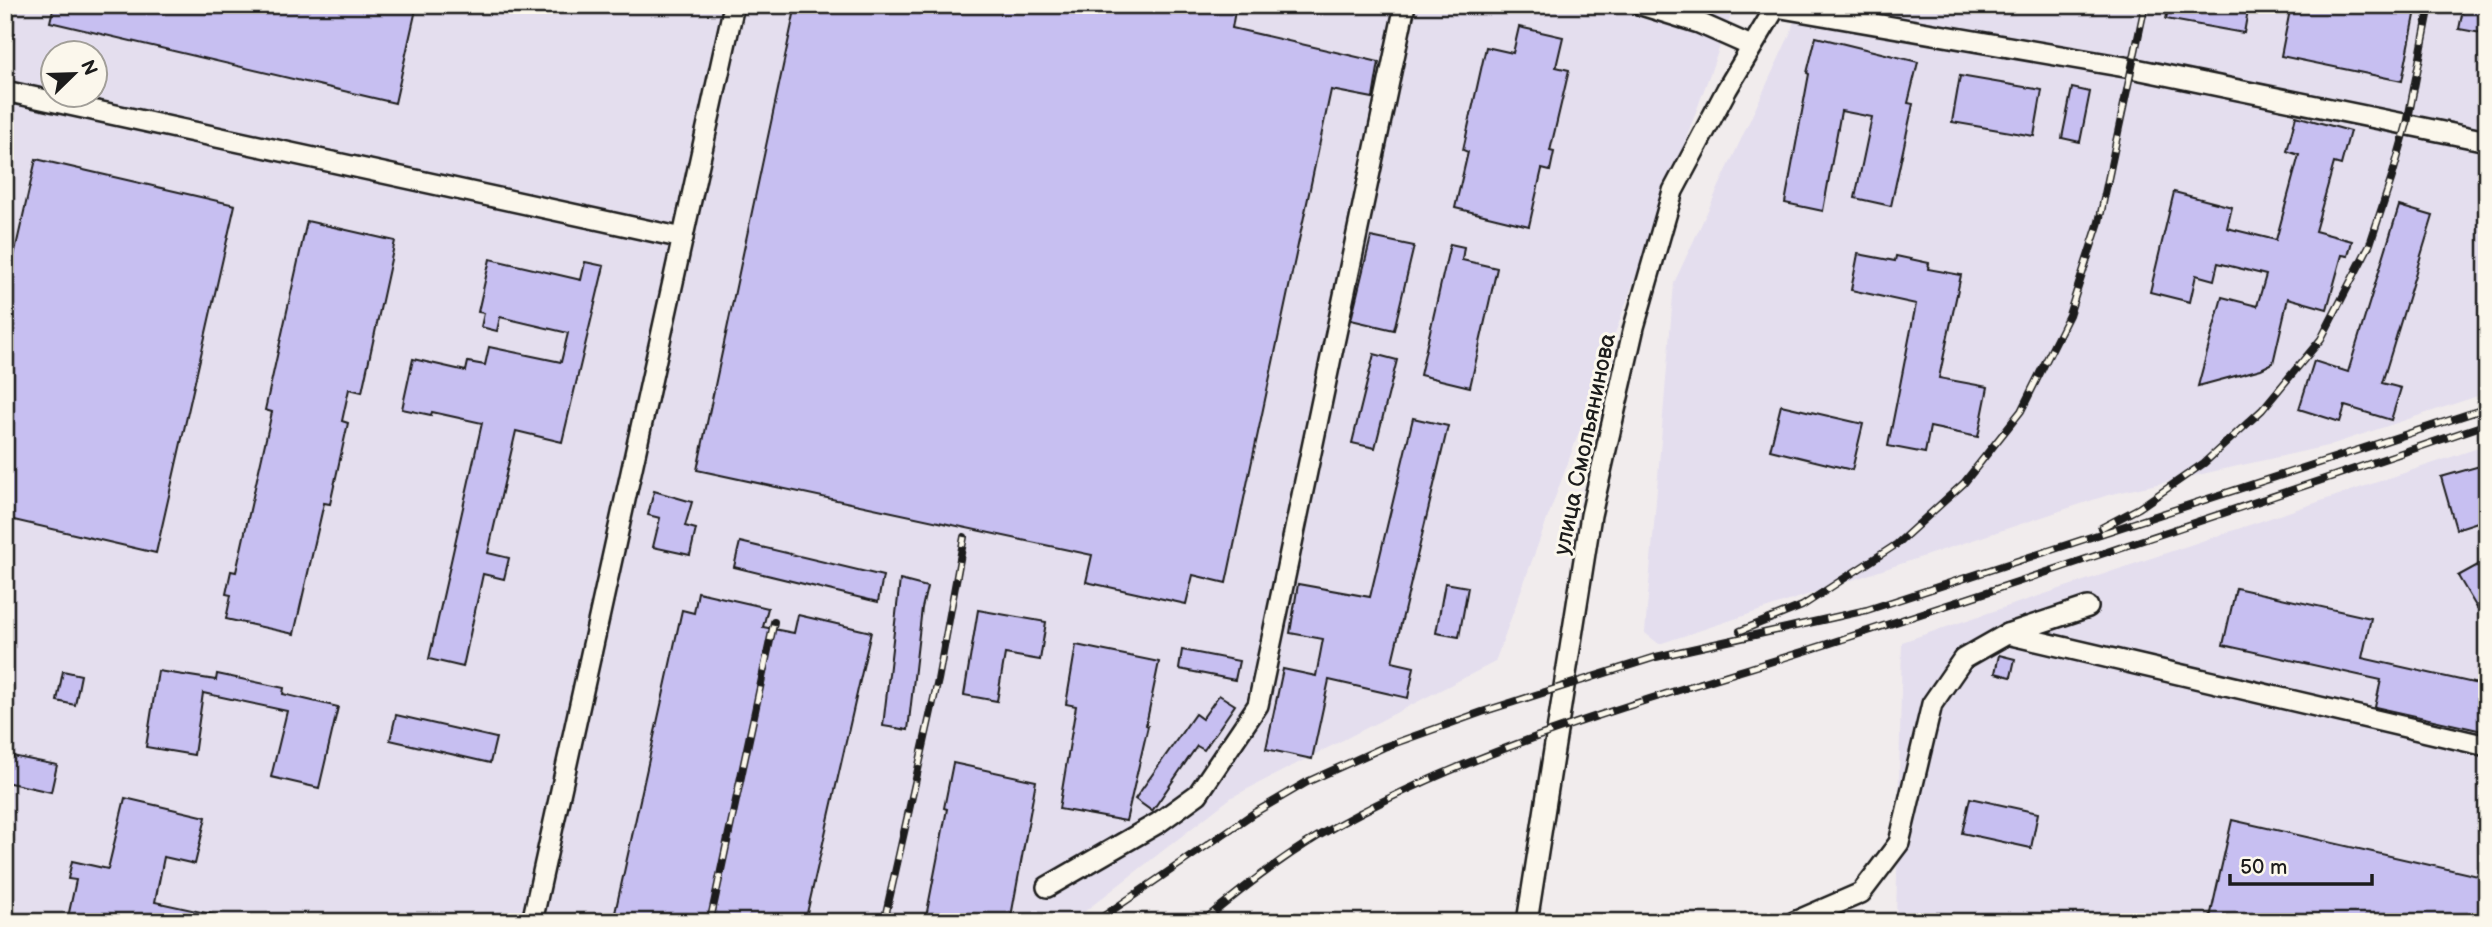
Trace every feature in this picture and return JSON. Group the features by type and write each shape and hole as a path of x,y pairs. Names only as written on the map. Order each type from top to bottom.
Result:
{"street":[{"path":"533,922 734,5"},
{"path":"1047,887 1158,823 1198,794 1258,705 1405,5"},
{"path":"1641,5 1679,16 1751,46"},
{"path":"1777,6 2131,68 2487,141"},
{"name":"улица Смольянинова","path":"1527,922 1591,515 1634,327 1674,191 1751,46 1777,6"},
{"path":"5,92 683,238"},
{"path":"1794,922 1861,893 1899,843 1931,704 1963,659 2007,634 2088,607"},
{"path":"2007,634 2487,746"}],"shaded area":[{"path":"5,5 1735,5 1495,662 1232,797 1071,922 5,922"},
{"path":"1798,5 2487,5 2487,393 2327,446 2108,495 1659,644 1645,633 1674,283 1791,32"},
{"path":"2487,445 2487,922 1896,922 1902,642"}],"building":[{"path":"54,5 417,5 395,103 50,22"},
{"path":"796,5 1236,5 1232,28 1379,62 1373,98 1331,90 1226,583 1193,575 1186,604 1086,582 1092,555 697,470"},
{"path":"2169,5 2249,5 2244,33 2166,19"},
{"path":"2291,5 2417,5 2402,81 2281,56"},
{"path":"2464,5 2487,5 2487,34 2459,29"},
{"path":"1519,27 1563,37 1556,67 1569,70 1550,151 1554,152 1550,171 1542,169 1529,226 1455,208 1468,152 1463,150 1486,47 1513,53"},
{"path":"1816,37 1918,62 1908,103 1913,104 1891,206 1855,198 1872,117 1841,111 1823,211 1785,203 1809,74 1807,73"},
{"path":"1960,76 2042,90 2034,136 1952,122"},
{"path":"2072,88 2090,92 2080,142 2062,138"},
{"path":"2296,116 2350,131 2341,165 2334,163 2315,231 2352,241 2348,256 2342,255 2327,309 2288,298 2273,363 2261,369 2198,386 2222,297 2257,306 2266,275 2218,263 2214,280 2196,275 2190,302 2150,292 2174,192 2232,207 2227,228 2276,240 2299,155 2287,151"},
{"path":"36,159 235,205 156,553 5,518 5,295"},
{"path":"2399,206 2433,216 2382,383 2401,388 2391,420 2345,406 2340,422 2299,409 2314,361 2348,372"},
{"path":"307,221 395,241 362,392 349,389 342,421 348,423 330,504 324,503 294,634 226,619 231,595 226,594 231,571 236,572 272,412 265,410"},
{"path":"1371,237 1414,246 1394,330 1351,320"},
{"path":"1450,244 1464,247 1462,260 1497,268 1470,387 1420,375"},
{"path":"1858,254 1895,261 1896,256 1929,263 1928,269 1961,275 1939,378 1988,387 1978,437 1930,427 1925,453 1888,446 1916,304 1851,290"},
{"path":"490,259 581,280 585,262 604,266 562,442 516,431 488,553 509,558 504,579 483,574 463,667 429,659 482,423 432,412 431,415 402,409 413,359 466,371 468,362 485,365 489,347 561,362 568,333 500,317 497,331 481,327 484,313 478,312"},
{"path":"1374,354 1397,360 1375,448 1352,443"},
{"path":"1781,405 1863,424 1852,470 1770,450"},
{"path":"1413,418 1448,426 1392,662 1414,667 1408,698 1329,680 1312,759 1266,749 1283,669 1316,676 1323,639 1290,633 1298,584 1370,597"},
{"path":"2487,464 2487,519 2456,529 2441,477"},
{"path":"654,491 692,502 685,526 696,529 690,555 653,547 660,518 648,515"},
{"path":"740,542 883,576 878,602 734,567"},
{"path":"2487,560 2487,603 2477,608 2458,576"},
{"path":"900,580 927,587 922,608 908,730 883,726"},
{"path":"1445,583 1468,587 1459,637 1436,633"},
{"path":"2236,588 2371,618 2362,658 2487,686 2487,732 2375,707 2381,680 2223,645"},
{"path":"698,592 768,608 763,627 794,633 798,615 871,632 805,922 613,922 682,610 694,613"},
{"path":"978,610 1046,622 1040,660 1005,654 997,701 964,695"},
{"path":"1076,645 1159,662 1146,725 1148,726 1126,821 1059,809 1076,706 1066,704"},
{"path":"1182,650 1239,661 1235,680 1179,669"},
{"path":"1999,655 2015,659 2011,677 1995,673"},
{"path":"63,671 81,675 75,705 57,701"},
{"path":"158,671 216,680 217,674 284,688 283,694 338,707 319,788 271,777 287,711 203,693 194,755 146,747"},
{"path":"1219,695 1235,705 1204,750 1197,746 1152,811 1135,799 1195,714 1202,719"},
{"path":"396,715 496,738 490,763 390,740"},
{"path":"7,755 57,765 51,792 5,782"},
{"path":"953,763 1036,781 1010,922 925,922"},
{"path":"125,798 206,817 195,864 164,857 155,902 215,915 215,922 67,922 76,880 68,879 72,861 108,869"},
{"path":"1970,798 2038,813 2031,848 1962,833"},
{"path":"2232,820 2487,878 2487,922 2209,922"}],"railway":[{"path":"1740,631 1802,606 1897,544 1964,483 2021,411 2069,315 2099,222 2145,5"},
{"path":"2101,528 2139,508 2204,463 2262,410 2321,339 2370,244 2392,177 2407,124 2430,5"},
{"path":"1095,922 1254,813 1307,782 1384,747 1482,712 1656,657 1867,610 2487,408"},
{"path":"1202,922 1259,876 1320,835 1446,772 1511,746 2006,586 2487,424"},
{"path":"884,922 938,680 964,537"},
{"path":"710,922 774,622"}]}
